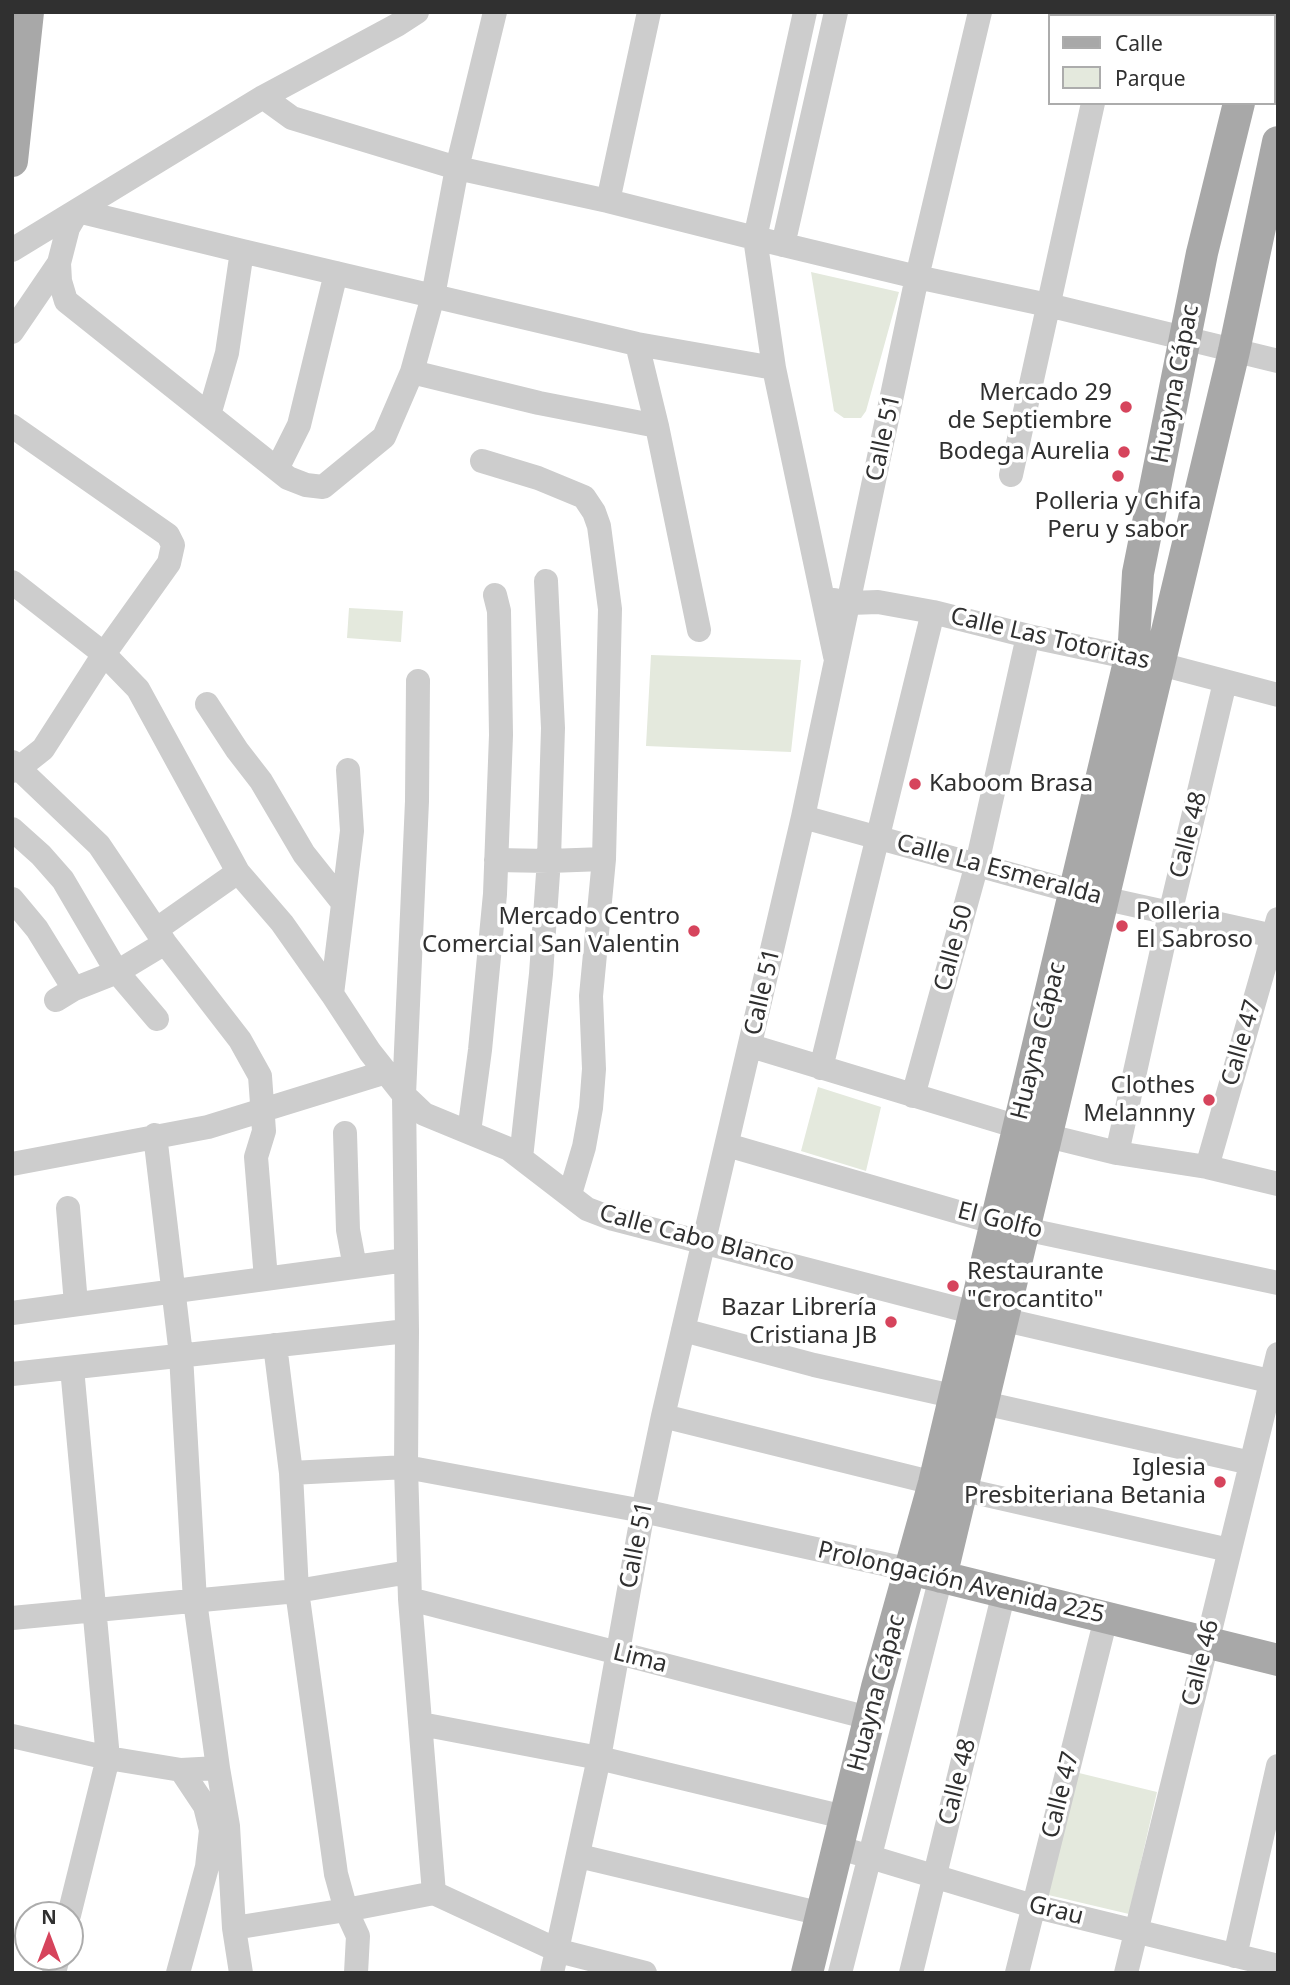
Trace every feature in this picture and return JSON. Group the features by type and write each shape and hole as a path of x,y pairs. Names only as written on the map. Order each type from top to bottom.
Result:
{"main road":[{"path":"12,161 28,12"},
{"name":"Huayna Cápac","path":"1010,1226 1048,1136 1130,658 1136,620 1138,573 1202,253 1239,105"},
{"name":"Huayna Cápac","path":"807,1973 869,1718 911,1570 948,1486 1010,1226 1017,1128 1160,664 1234,351 1278,142"},
{"name":"Huayna Cápac","path":"942,1577 948,1486"},
{"name":"Prolongación Avenida 225","path":"911,1570 1278,1660"}],"street":[{"path":"12,250 263,97 417,12"},
{"path":"78,211 68,228 59,263 60,281 66,301 288,478 306,485 323,487 384,437 412,372 433,296 457,168 495,12"},
{"path":"608,201 649,12"},
{"path":"805,12 755,238 774,368 837,664"},
{"path":"783,245 836,12"},
{"name":"Calle 51","path":"555,1962 599,1758 643,1511 663,1416 803,817 918,277 980,12"},
{"path":"263,97 292,118 457,168 608,201 783,245 1278,361"},
{"path":"1011,475 1093,105"},
{"path":"78,211 637,344 774,368"},
{"path":"209,415 227,353 242,251"},
{"path":"12,332 59,263"},
{"path":"277,469 299,425 336,273"},
{"path":"637,344 657,426 699,630"},
{"path":"412,372 539,403 657,426"},
{"path":"12,426 172,539 169,563 104,654 43,749 15,767 99,845 161,936 240,1040 260,1076 264,1131 256,1157 266,1279"},
{"path":"482,461 538,478 584,497 599,526 610,609 604,859 592,996 594,1069 584,1147 570,1194"},
{"path":"521,1158 541,974 549,861 553,728 546,580"},
{"name":"Calle Cabo Blanco","path":"12,582 104,654 138,689 238,872 282,923 386,1072 424,1114 509,1150 587,1209 613,1219 989,1316 1274,1382"},
{"name":"Calle Las Totoritas","path":"822,592 835,600 850,603 878,602 933,612 1028,636 1160,664 1278,695"},
{"path":"469,1132 491,958 496,860 501,735 499,611 495,595"},
{"path":"821,1068 933,612"},
{"name":"Calle 50","path":"914,1096 977,864 1028,636"},
{"path":"418,681 417,801 404,1095 406,1467 410,1599 434,1893"},
{"name":"Calle 48","path":"1117,1153 1225,682"},
{"path":"207,704 261,781 304,854 343,903"},
{"path":"332,994 352,831 348,770"},
{"name":"Calle La Esmeralda","path":"803,817 1090,895 1170,914 1276,930"},
{"path":"12,829 41,855 63,880 117,972 158,1019"},
{"path":"496,860 604,859"},
{"path":"12,900 37,929 65,995 117,972 238,872"},
{"name":"Calle 47","path":"1207,1167 1276,930"},
{"path":"751,1046 1017,1128 1117,1153 1207,1167 1278,1184"},
{"path":"12,1164 208,1126 386,1072"},
{"path":"345,1133 348,1230 355,1267"},
{"path":"155,1135 181,1355 195,1601 229,1835 234,1928 241,1973"},
{"name":"El Golfo","path":"727,1145 1010,1226 1278,1283"},
{"path":"68,1208 76,1304"},
{"path":"12,1313 406,1260"},
{"path":"682,1330 814,1365 1251,1463"},
{"path":"12,1374 407,1331"},
{"path":"275,1345 291,1474 297,1591 336,1874 346,1910 358,1936 356,1973"},
{"name":"Calle 46","path":"1126,1973 1229,1550 1274,1382 1278,1354"},
{"path":"72,1368 108,1758 72,1901"},
{"path":"663,1416 948,1486 1229,1550"},
{"name":"Prolongación Avenida 225","path":"291,1474 406,1467 643,1511 911,1570"},
{"path":"12,1618 297,1591 410,1572"},
{"name":"Huayna Cápac","path":"840,1973 942,1577"},
{"name":"Calle 48","path":"911,1973 1004,1592"},
{"name":"Lima","path":"410,1599 869,1718"},
{"name":"Calle 47","path":"1017,1973 1106,1618"},
{"name":"Grau","path":"421,1724 599,1758 840,1832 870,1857 1033,1906 1278,1966"},
{"path":"12,1736 108,1758 181,1770 219,1769"},
{"path":"1235,1956 1278,1766"},
{"path":"178,1973 207,1867 211,1830 205,1806 181,1770"},
{"path":"579,1856 822,1914"},
{"path":"234,1928 434,1893 555,1962 645,1973"}],"green space":[{"path":"811,272 899,292 866,411 861,418 844,418 834,411"},
{"path":"349,608 403,611 401,642 347,638"},
{"path":"651,655 801,660 791,752 646,746"},
{"path":"818,1087 881,1107 866,1171 801,1151"},
{"path":"1079,1773 1157,1792 1129,1914 1044,1894"}],"place":[{"name":"Mercado 29 de Septiembre","path":"1126,407"},
{"name":"Bodega Aurelia","path":"1124,452"},
{"name":"Polleria y Chifa Peru y sabor","path":"1118,476"},
{"name":"Kaboom Brasa","path":"915,784"},
{"name":"Polleria El Sabroso","path":"1122,926"},
{"name":"Mercado Centro Comercial San Valentin","path":"694,931"},
{"name":"Clothes Melannny","path":"1209,1100"},
{"name":"Restaurante \"Crocantito\"","path":"953,1286"},
{"name":"Bazar Librería Cristiana JB","path":"891,1322"},
{"name":"Iglesia Presbiteriana Betania","path":"1220,1482"}]}
